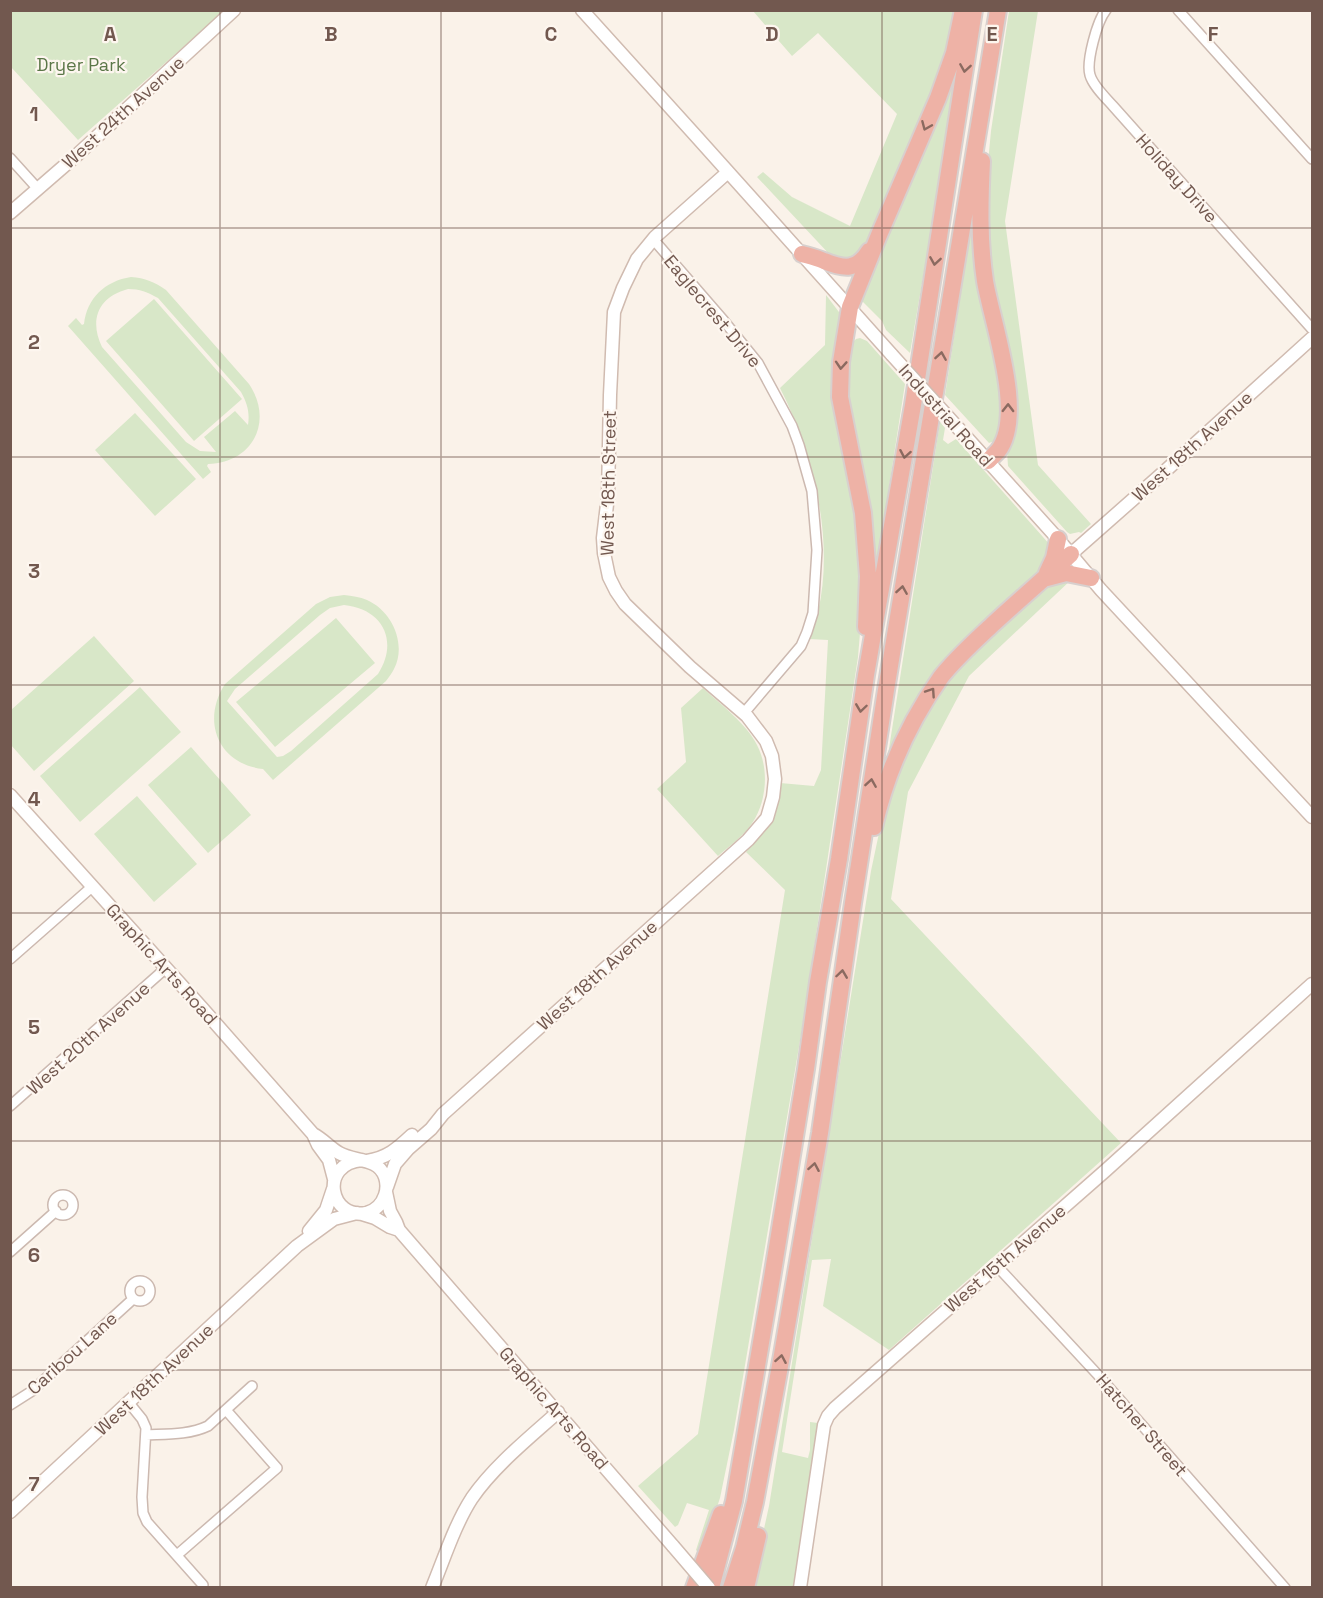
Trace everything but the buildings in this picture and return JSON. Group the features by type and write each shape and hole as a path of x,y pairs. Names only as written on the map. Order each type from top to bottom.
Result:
{"highway":[{"path":"866,675 868,576 864,513 840,397 841,362 850,307 938,99 954,53 963,10"},
{"path":"710,1587 734,1501 804,1081 866,675 913,405 974,10"},
{"path":"731,1587 744,1548 755,1502 820,1133 886,690 998,10"},
{"path":"982,108 984,136 980,196 981,243 986,282 1008,386 1005,436 999,450 988,461"},
{"path":"802,254 844,268 856,265 866,257 879,235"},
{"path":"1044,579 1054,558 1058,539"},
{"path":"853,903 869,850 877,812 890,773 915,719 942,676 961,654 1071,554"},
{"path":"1044,579 1066,573 1090,578"},
{"path":"694,1587 720,1516 748,1414"},
{"path":"746,1587 763,1507 771,1417"}],"street":[{"name":"West 24th Avenue","path":"10,213 234,10"},
{"name":"Industrial Road","path":"582,10 1058,539 1090,578 1312,817"},
{"name":"Holiday Drive","path":"1106,10 1101,16 1091,47 1089,75 1095,85 1312,329"},
{"path":"1178,10 1312,159"},
{"path":"10,158 38,189"},
{"name":"West 18th Street","path":"728,172 653,240 637,259 614,312 608,496 603,538 609,577 625,604 690,667 744,713 766,741 772,756 775,779 773,797 767,818 751,836"},
{"name":"Eaglecrest Drive","path":"653,240 758,363 792,426 812,491 817,550 813,613 801,646 744,713"},
{"name":"West 18th Avenue","path":"1071,554 1312,338"},
{"name":"Graphic Arts Road","path":"13,803 93,886 313,1134 329,1160 334,1183"},
{"name":"West 18th Avenue","path":"387,1189 395,1164 443,1114 751,836"},
{"path":"10,959 93,886"},
{"name":"West 20th Avenue","path":"10,1106 166,968"},
{"name":"West 15th Avenue","path":"800,1587 824,1425 828,1416 1312,984"},
{"name":"West 18th Avenue","path":"365,1160 387,1156 426,1124 443,1114"},
{"name":"Graphic Arts Road","path":"313,1134 342,1154 365,1160"},
{"path":"365,1160 375,1164 381,1170 386,1178 387,1189 383,1200 377,1207 370,1212 359,1214 349,1211 337,1201 334,1183 339,1171 345,1165 353,1161 365,1160"},
{"name":"West 18th Avenue","path":"297,1246 326,1210 334,1183"},
{"name":"Graphic Arts Road","path":"387,1189 390,1211 399,1230 710,1587"},
{"path":"10,1252 56,1211"},
{"name":"West 18th Avenue","path":"10,1512 297,1246 334,1219 359,1214"},
{"name":"Graphic Arts Road","path":"359,1214 375,1218 399,1230"},
{"name":"Hatcher Street","path":"996,1265 1098,1375 1285,1587"},
{"name":"Caribou Lane","path":"10,1405 32,1391 133,1299"},
{"path":"146,1435 200,1430 208,1426 252,1386"},
{"path":"129,1403 146,1428 143,1514 147,1522 203,1585"},
{"path":"177,1555 278,1468 226,1410"},
{"path":"432,1587 460,1520 472,1498 494,1471 558,1412"}],"green space":[{"name":"Dryer Park","path":"11,10 224,11 78,140 11,67"},
{"path":"753,11 959,11 933,97 863,250 849,261 831,256 757,177 763,172 792,197 850,226 897,114 818,33 792,56"},
{"path":"1009,11 1038,11 1005,221 1038,465 1091,524 1081,533 1067,532 1008,466 1007,451 1010,448 1015,426 1017,401 1013,369 989,261 987,173"},
{"path":"947,85 953,85 910,353 886,330 882,321 858,297"},
{"path":"974,208 1006,414 997,440 989,443 945,395"},
{"path":"141,278 166,290 249,384 256,398 259,425 255,438 237,456 224,462 208,464 211,472 203,479 68,326 76,318 82,325 84,324 93,299 105,287 122,279","holes":["132,289 158,298 241,392 248,412 248,425 235,411 204,437 216,452 200,451 186,442 102,347 96,328 99,311 109,298"]},
{"path":"826,295 842,316 862,609 858,657 801,1035 734,1430 720,1498 701,1556 696,1550 709,1510 687,1503 675,1527 638,1486 698,1434 785,890 746,852 764,831 780,783 814,786 821,770 828,640 809,639 818,612 823,584 822,526 811,468 792,413 780,388 825,345"},
{"path":"154,299 242,399 194,441 106,341"},
{"path":"860,338 867,341 905,384 876,571 844,385 852,343"},
{"path":"135,413 196,479 155,516 95,450"},
{"path":"940,422 945,428 943,440 948,444 956,439 1051,546 1052,550 1038,574 983,625 892,756 888,755"},
{"path":"1072,579 969,676 908,792 891,899 1121,1143 889,1350 823,1306 831,1259 812,1260 782,1452 808,1458 810,1422 818,1423 794,1587 751,1588 769,1506 871,871 892,785 911,738 956,668 1046,583"},
{"path":"344,595 362,598 384,612 395,629 398,639 398,659 386,681 273,780 263,769 235,759 225,750 218,738 215,726 214,712 218,698 225,684 316,604 330,597","holes":["344,605 369,613 384,629 387,650 378,674 291,751 277,757 227,701 235,689 320,615 330,608"]},
{"path":"336,618 375,663 275,747 236,702"},
{"path":"94,636 134,681 34,771 11,745 11,710"},
{"path":"140,687 181,732 80,822 40,776"},
{"path":"703,688 753,737 761,756 765,778 762,801 753,822 718,856 657,789 686,762 681,708"},
{"path":"191,747 251,815 208,853 148,785"},
{"path":"137,796 197,864 154,902 94,834"}]}
